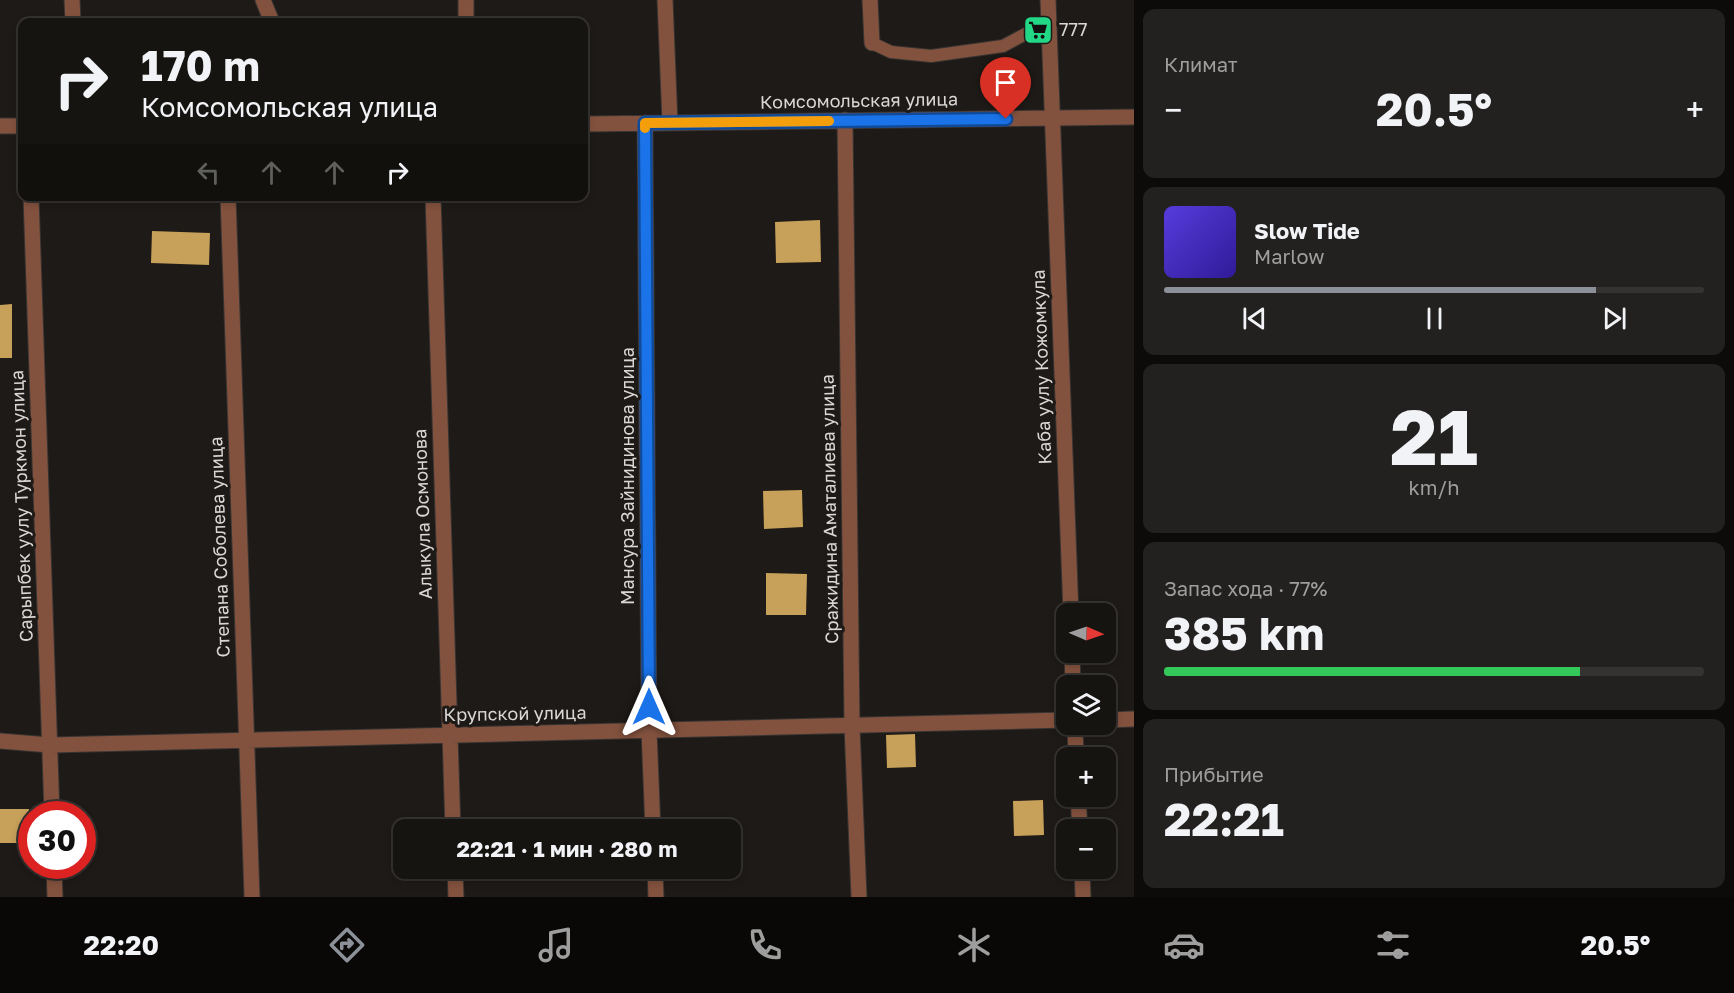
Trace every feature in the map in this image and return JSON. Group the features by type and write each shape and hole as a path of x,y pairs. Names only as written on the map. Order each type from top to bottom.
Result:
{"street":[{"path":"72,0 73,18"},
{"path":"263,0 270,18"},
{"path":"466,0 466,18"},
{"path":"665,0 670,123"},
{"path":"870,0 872,43"},
{"name":"Каба уулу Кожомкула","path":"1048,0 1071,603"},
{"name":"Комсомольская улица","path":"588,124 1134,117"},
{"name":"Сражидина Аматалиева улица","path":"845,120 852,726 859,897"},
{"name":"Мансура Зайнидинова улица","path":"645,123 649,730 653,819"},
{"path":"0,126 18,126"},
{"name":"Сарыпбек уулу Туркмон улица","path":"31,201 52,801"},
{"name":"Степана Соболева улица","path":"228,201 252,897"},
{"name":"Алыкула Осмонова","path":"433,201 453,819"},
{"path":"1116,720 1134,719"},
{"name":"Крупской улица","path":"0,741 50,745 1056,720"},
{"path":"54,879 55,897"},
{"path":"455,879 456,897"},
{"path":"655,879 656,897"},
{"path":"1082,879 1083,897"}],"lane":[{"path":"872,43 891,52 931,56 1003,46 1048,22"}],"building":[{"path":"820,220 821,262 776,263 775,222"},
{"path":"152,231 210,233 209,265 151,263"},
{"path":"12,304 12,358 0,358 0,305"},
{"path":"802,490 803,527 764,529 763,491"},
{"path":"766,573 807,574 806,615 766,615"},
{"path":"915,734 916,767 887,768 886,735"},
{"path":"1043,800 1044,835 1014,836 1013,801"},
{"path":"0,809 18,809 18,843 0,843"}],"slow traffic":[{"path":"645,128 645,123 829,121"}],"place":[{"name":"777","path":"1038,30"}],"route":[{"path":"649,707 645,123 1006,119"}]}
